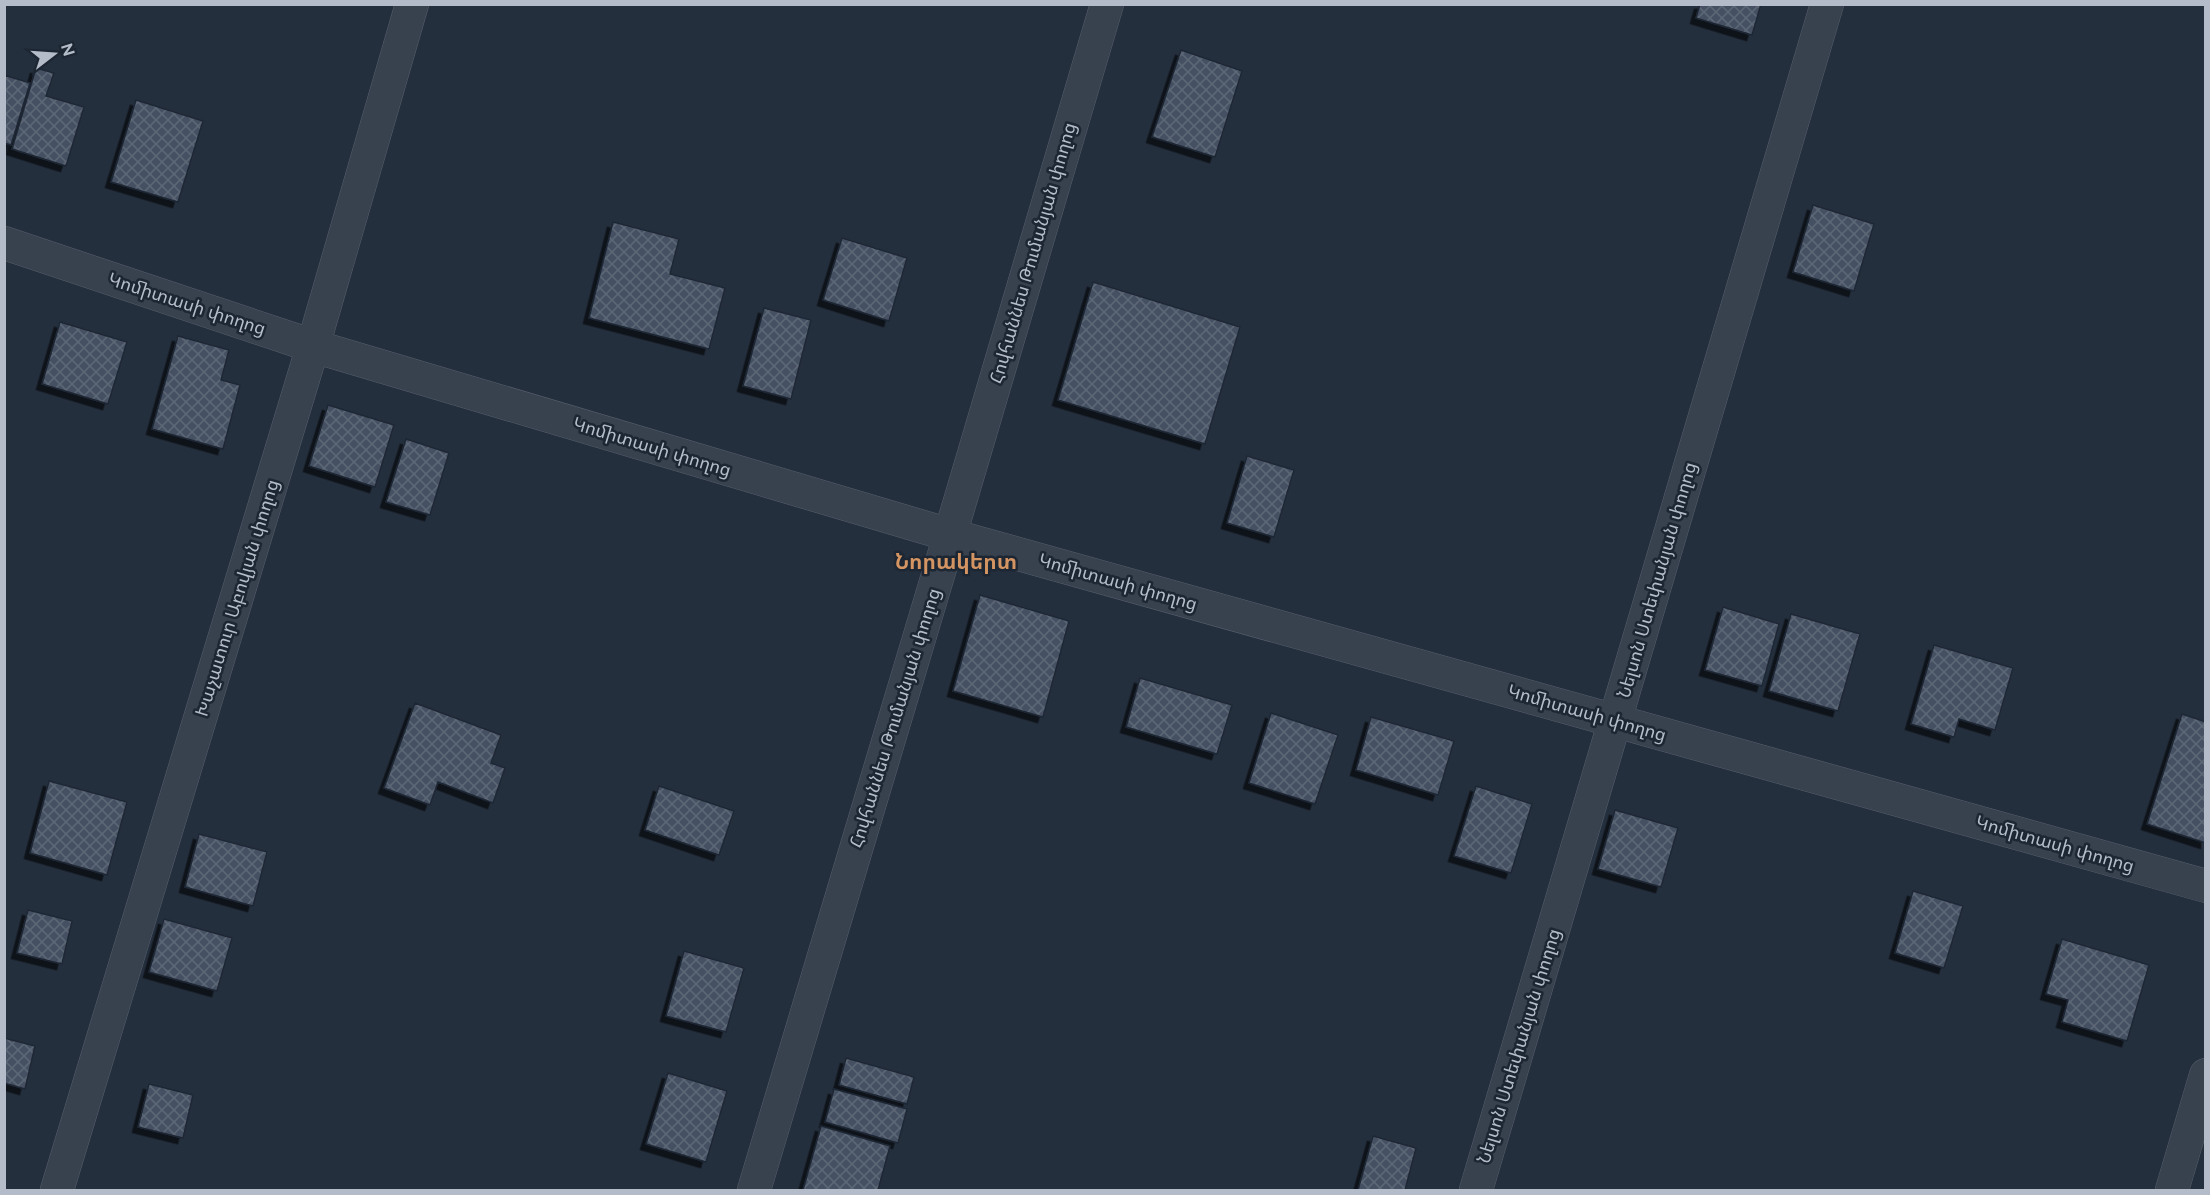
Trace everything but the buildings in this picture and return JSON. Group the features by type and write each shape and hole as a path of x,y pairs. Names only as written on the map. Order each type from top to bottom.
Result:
{"street":[{"name":"Խաչատուր Աբովյան փողոց","path":"57,1191 313,346 412,4"},
{"name":"Հովհաննես Թումանյան փողոց","path":"754,1191 1107,4"},
{"name":"Նելսոն Ստեփանյան փողոց","path":"1476,1191 1827,4"},
{"name":"Կոմիտասի փողոց","path":"4,243 313,346 950,535 2205,886"},
{"path":"2172,1191 2205,1074"}],"district":[{"name":"Նորակերտ","path":"956,562"}]}
